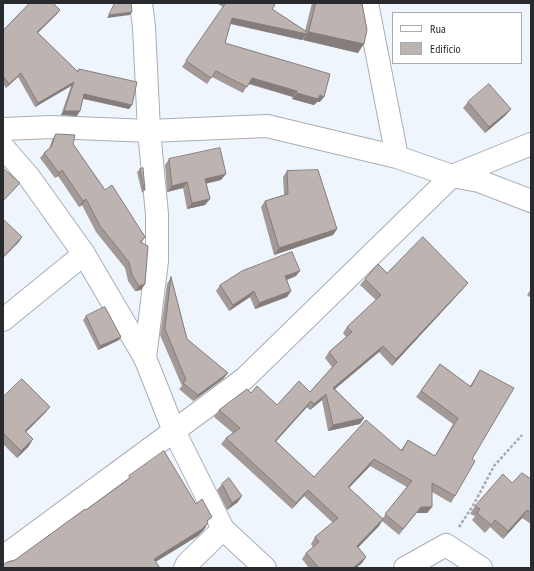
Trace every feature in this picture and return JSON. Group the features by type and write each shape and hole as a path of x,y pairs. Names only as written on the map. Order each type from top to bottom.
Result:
{"street":[{"path":"142,3 149,130 157,214 157,261 145,358"},
{"path":"367,3 397,156"},
{"path":"3,129 52,127 149,130 267,126 397,156 452,176 479,181 531,201"},
{"path":"3,557 244,379 452,176 531,144"},
{"path":"3,147 29,177 84,254 145,358 174,431 223,529 265,568"},
{"path":"3,320 84,254"},
{"path":"185,568 186,564 223,529"},
{"path":"405,568 446,546 481,568"}],"path":[{"path":"446,546 474,504 494,466 522,435"}],"building":[{"path":"30,3 53,3 60,10 37,32 78,72 79,69 137,82 132,105 84,94 80,111 64,111 74,82 38,103 21,73 9,84 3,76 3,28 4,29"},
{"path":"115,3 131,3 132,12 109,15"},
{"path":"226,3 272,3 275,5 272,9 307,32 307,34 232,18 225,43 330,74 324,97 320,95 318,99 297,93 297,91 252,78 247,87 216,71 211,78 186,61"},
{"path":"316,3 362,3 367,30 364,44 309,32"},
{"path":"489,84 511,109 489,127 468,102"},
{"path":"56,134 75,135 73,144 105,190 112,185 145,237 140,242 148,246 145,284 139,286 132,275 129,262 100,226 86,199 83,201 62,170 59,173 44,153 51,147"},
{"path":"220,148 226,174 205,179 210,199 192,203 187,182 172,186 169,159"},
{"path":"143,168 145,190 140,169"},
{"path":"4,169 20,183 3,201 3,170"},
{"path":"318,170 337,229 279,248 265,201 288,194 287,171"},
{"path":"3,219 22,237 3,257"},
{"path":"423,237 468,283 396,359 383,346 333,388 364,418 333,425 326,394 314,404 311,401 275,441 314,477 366,420 402,451 408,440 435,456 458,418 421,391 440,364 471,387 480,370 514,388 472,459 475,461 455,496 432,483 432,507 421,507 403,529 385,514 412,481 374,459 348,487 383,519 357,546 366,557 353,568 319,568 306,553 319,542 315,537 338,518 308,490 296,503 226,438 240,428 219,410 247,389 251,393 257,386 277,405 299,381 310,392 337,362 329,352 352,332 347,327 381,295 365,279 378,264 387,273"},
{"path":"292,252 300,271 285,276 291,291 259,303 254,291 233,305 220,285 242,271"},
{"path":"171,277 187,339 228,373 198,395 183,383 186,380 165,329"},
{"path":"105,307 121,337 100,346 86,316"},
{"path":"22,379 50,407 25,431 33,439 21,451 3,433 3,397"},
{"path":"164,451 196,504 202,499 212,517 207,521 208,523 202,529 154,559 160,568 3,568 3,565 7,562 15,560 85,509 86,510"},
{"path":"522,473 531,479 531,513 527,510 508,531 495,520 491,525 477,513 480,509 475,506 503,474 512,483"},
{"path":"229,478 242,496 232,503 222,484"}]}
